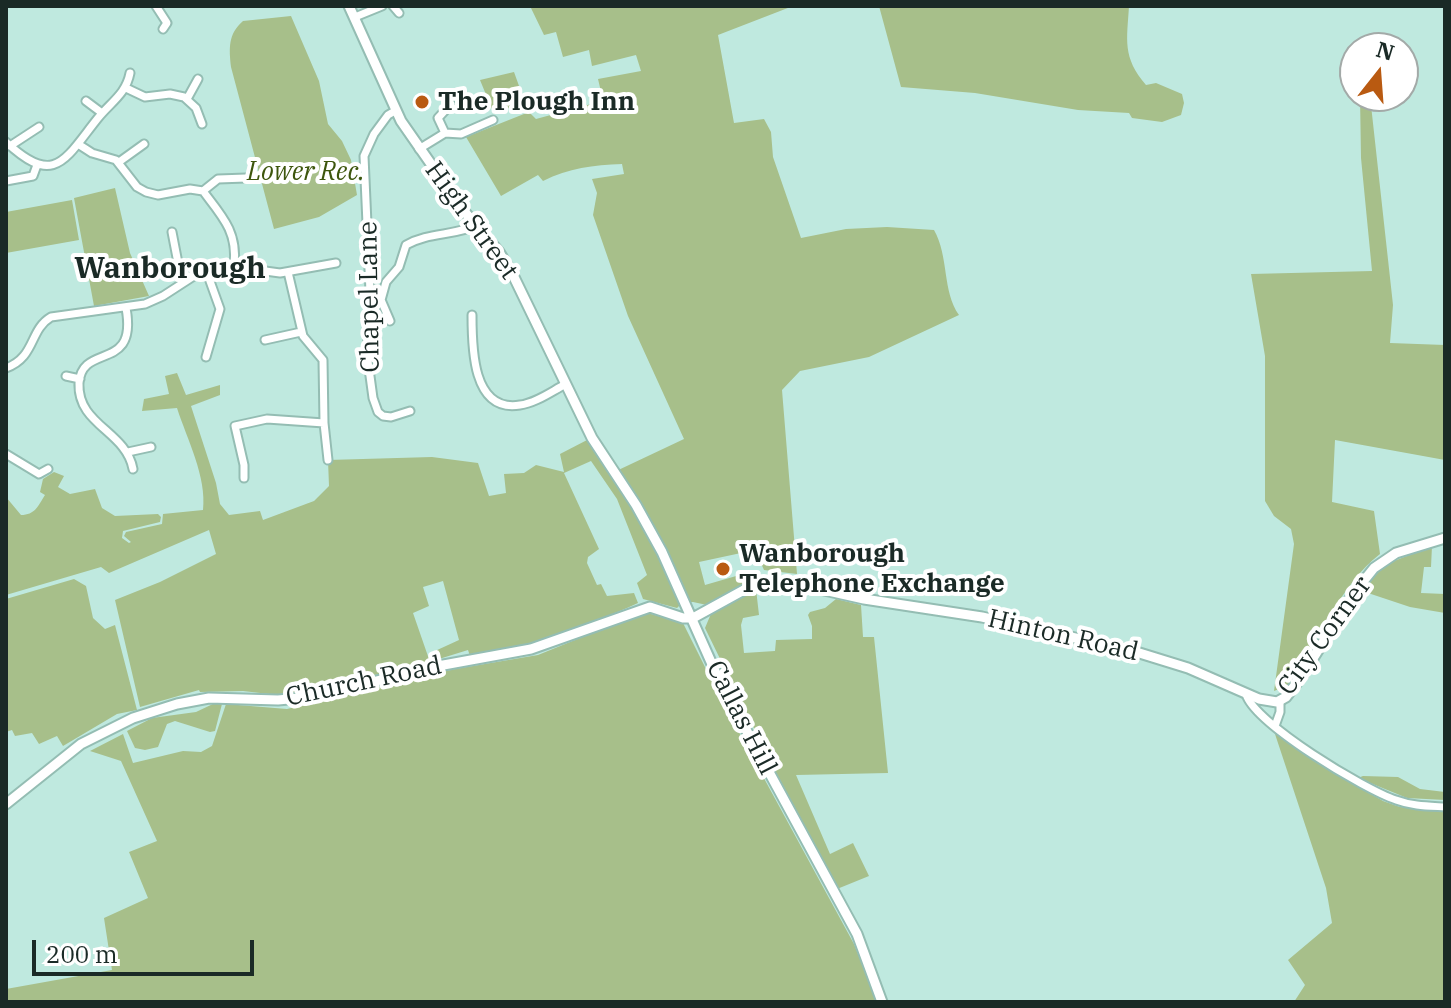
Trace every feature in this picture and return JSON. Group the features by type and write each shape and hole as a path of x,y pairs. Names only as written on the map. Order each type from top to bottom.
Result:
{"street":[{"path":"156,6 167,23 163,29"},
{"name":"High Street","path":"349,6 395,111 419,149 463,210 499,252 513,275 592,438"},
{"path":"355,17 382,6"},
{"path":"393,6 399,13"},
{"path":"39,127 8,144 24,159 37,165 62,161 126,88 130,73"},
{"path":"187,99 198,79"},
{"path":"126,88 145,97 173,94 187,99 196,108 202,124"},
{"path":"86,101 102,113"},
{"path":"445,133 438,118 451,104"},
{"name":"Chapel Lane","path":"395,111 388,115 374,134 364,156 370,292 367,354 378,412 391,417 410,411"},
{"path":"419,149 445,133 461,134 493,120"},
{"path":"78,144 92,153 109,156 119,162 137,187 150,194 190,189 203,191 230,226 235,243 234,265"},
{"path":"119,162 144,144"},
{"path":"6,181 33,176 37,165"},
{"path":"203,191 218,179 246,178"},
{"path":"390,321 381,300 386,282 399,267 406,245 427,236 463,232 477,225"},
{"path":"170,238 187,280"},
{"path":"6,368 25,357 47,319 154,301 206,270 234,265 288,272 332,264 325,255"},
{"path":"206,270 220,309 206,357"},
{"path":"288,272 301,332 308,345 321,355 323,364 328,460"},
{"path":"126,308 129,332 124,344 91,362 80,382 83,404 91,419 128,452 133,469"},
{"path":"472,315 477,373 483,390 490,397 506,405 519,406 566,384"},
{"path":"265,340 301,332"},
{"path":"66,376 80,382"},
{"path":"244,478 244,465 231,427 267,419 324,423"},
{"name":"Callas Hill","path":"592,438 642,514 686,602 719,680 857,934 882,1002"},
{"path":"128,452 151,447"},
{"path":"6,454 39,474"},
{"path":"36,485 39,474 48,469"},
{"name":"City Corner","path":"1246,694 1266,701 1280,701 1302,676 1353,594 1374,568 1396,553 1445,538"},
{"name":"Hinton Road","path":"693,618 753,585 793,583 864,599 982,617 1133,651 1188,668 1246,694"},
{"path":"686,602 709,609"},
{"name":"Church Road","path":"6,804 81,744 133,718 177,704 209,698 278,700 310,697 438,666 531,649 650,607 683,618 693,618"},
{"path":"1246,694 1252,705 1315,757 1384,796 1415,805 1445,807"},
{"path":"1275,726 1280,701"}],"green space":[{"path":"530,6 793,6 718,35 734,123 764,119 771,132 773,157 801,238 846,229 887,227 934,230 942,251 950,295 959,315 869,357 800,371 782,390 797,574 764,570 755,550 699,562 705,585 750,572 755,581 707,605 682,603 677,608 643,599 637,583 647,575 617,499 591,461 564,473 599,549 588,557 587,563 597,585 601,584 607,596 634,593 638,603 536,642 470,656 468,650 439,659 435,651 459,640 443,581 423,587 429,606 413,613 430,662 286,696 199,690 140,707 115,600 216,554 209,530 109,573 101,567 6,595 6,497 21,515 30,513 45,495 40,492 43,479 54,472 64,476 58,487 70,494 95,489 102,508 115,516 158,514 161,517 160,522 123,531 122,538 129,543 124,536 126,532 162,524 163,514 203,510 199,471 177,408 142,411 144,399 169,394 165,376 177,373 186,395 220,385 220,395 191,406 220,504 229,515 260,511 263,520 314,501 329,486 328,460 432,457 478,463 489,496 506,493 504,474 524,473 536,465 564,472 560,454 589,439 612,473 684,439 628,316 593,215 597,193 592,179 624,174 622,164 581,168 543,181 538,175 501,196 466,137 529,112 536,119 595,103 594,98 602,96 598,79 641,71 636,55 592,66 589,50 563,57 556,32 544,35"},
{"path":"879,6 1129,6 1128,48 1133,66 1146,85 1156,83 1182,94 1184,103 1181,115 1162,122 1132,118 1129,113 1078,110 975,93 901,87"},
{"name":"Lower Rec.","path":"291,16 319,81 328,124 342,141 351,160 357,195 319,217 274,229 231,67 230,48 232,36 243,21"},
{"path":"514,72 523,97 519,104 494,114 480,80"},
{"path":"1360,112 1372,112 1393,305 1390,343 1445,345 1445,460 1335,440 1332,502 1374,511 1380,554 1366,566 1342,597 1289,685 1274,691 1294,544 1291,529 1274,516 1265,501 1265,356 1251,274 1372,271 1361,158"},
{"path":"115,188 130,253 149,296 94,306 74,198"},
{"path":"72,200 79,240 6,253 6,212"},
{"path":"1432,546 1431,567 1424,567 1421,593 1445,594 1445,613 1410,607 1359,590 1384,565"},
{"path":"74,579 86,586 93,618 105,629 115,625 137,710 117,714 63,746 57,736 39,744 32,733 15,736 12,730 6,732 6,599"},
{"path":"756,589 759,615 743,618 741,625 744,653 775,651 776,640 812,639 808,615 836,599 861,605 863,637 874,637 888,773 796,775 830,854 853,843 869,876 837,889 787,796 705,628 713,609"},
{"path":"644,612 683,623 854,944 877,1002 6,1002 6,989 112,970 104,918 148,898 129,852 157,841 121,761 90,751 123,734 133,763 183,751 201,752 212,746 226,704 287,709 455,669 538,655"},
{"path":"215,703 222,704 215,731 175,721 167,724 158,747 145,750 135,748 127,731 152,718 196,712"},
{"path":"1275,734 1383,801 1400,807 1445,810 1445,1002 1294,1002 1305,985 1288,960 1332,923 1326,888"},
{"path":"1398,777 1420,789 1445,792 1445,800 1407,798 1358,778"}],"place":[{"name":"The Plough Inn","path":"422,102"},
{"name":"Wanborough Telephone Exchange","path":"723,569"}],"district":[{"name":"Wanborough","path":"170,269"}]}
